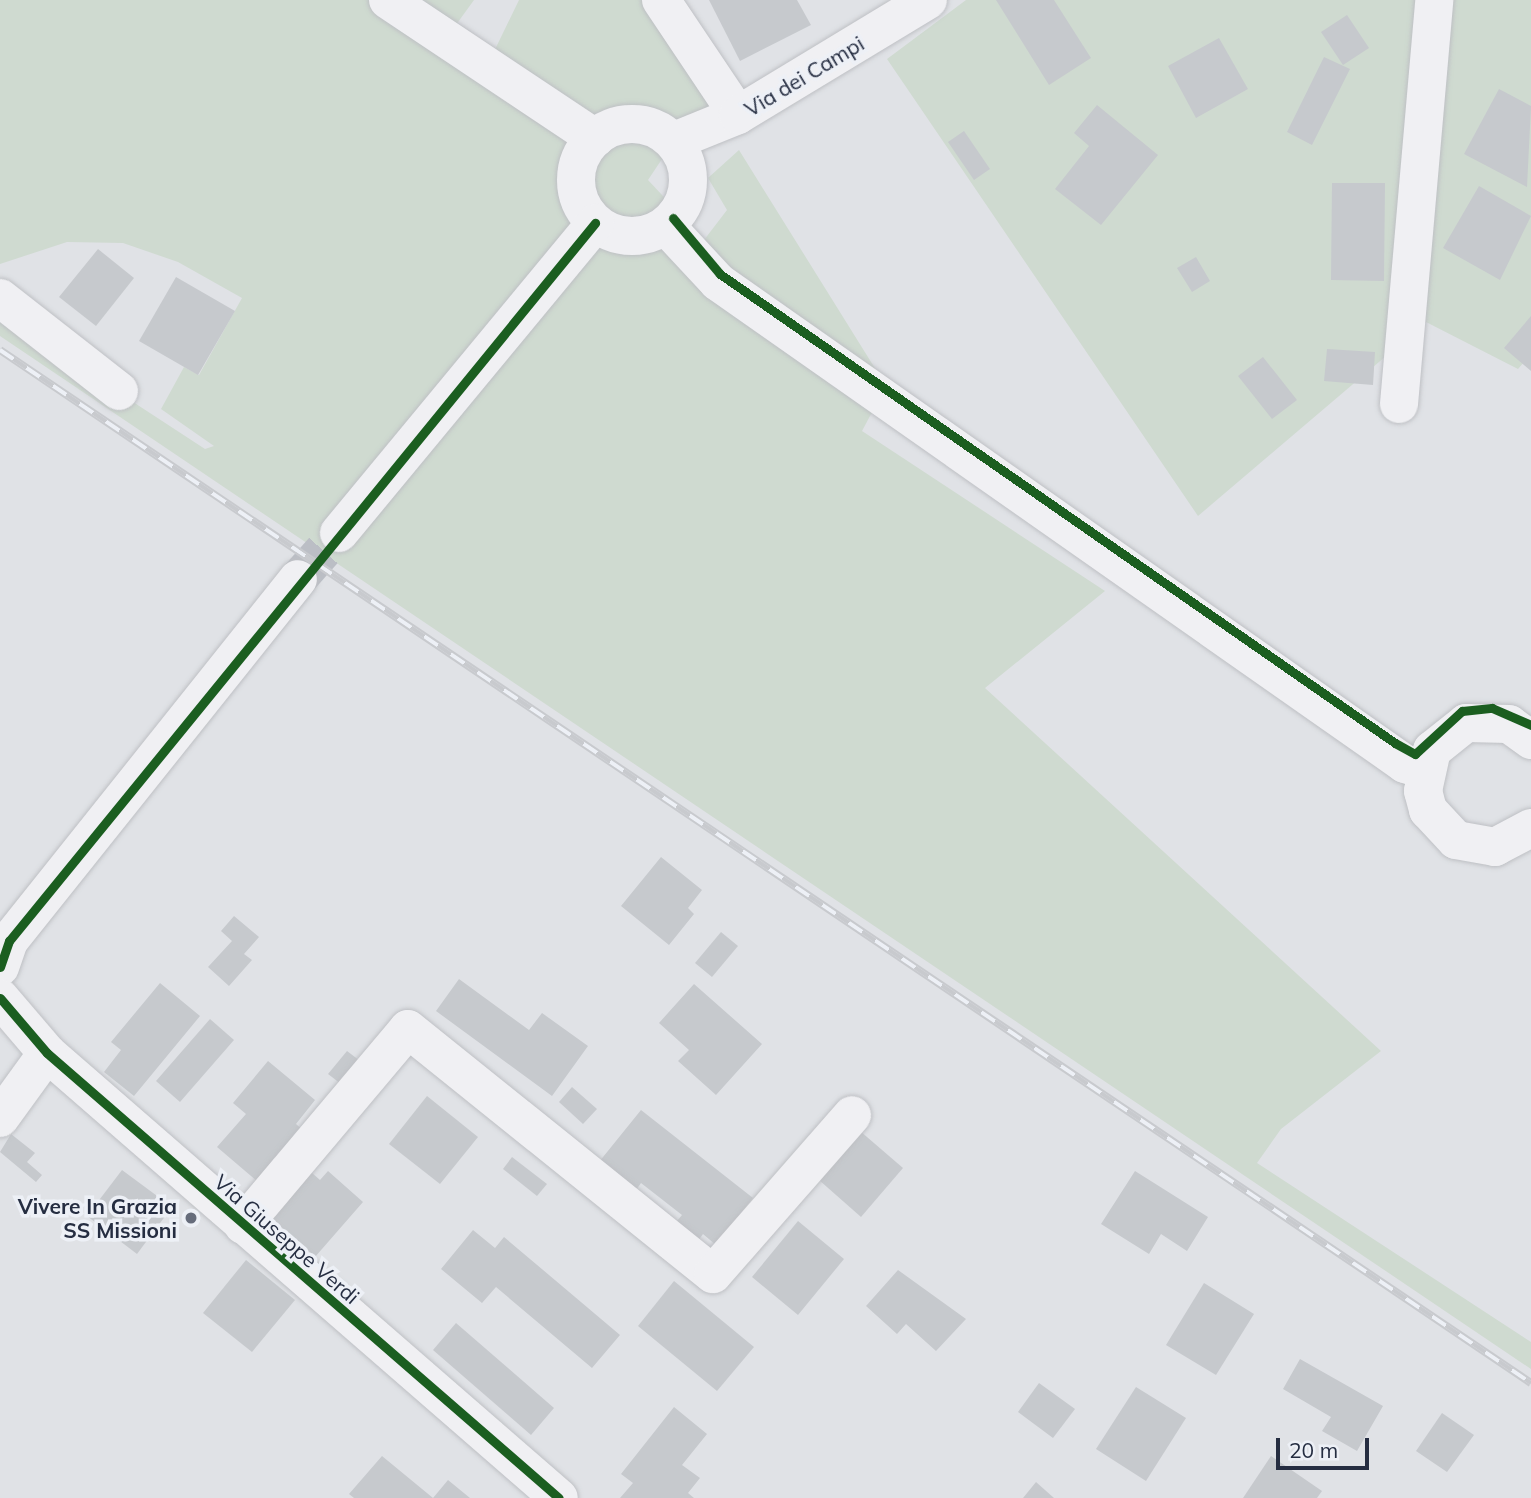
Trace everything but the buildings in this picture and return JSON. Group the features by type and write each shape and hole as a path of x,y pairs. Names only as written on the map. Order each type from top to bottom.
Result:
{"street":[{"path":"388,0 595,138"},
{"path":"661,0 738,115"},
{"name":"Via dei Campi","path":"674,141 738,115 928,0"},
{"path":"1399,404 1434,0"},
{"path":"643,124 674,141 684,157 687,195 666,226 630,237 595,223 583,208 576,171 595,138 609,128 643,124"},
{"path":"343,528 595,223"},
{"path":"666,226 718,282 1405,764 1424,770"},
{"path":"0,298 119,391"},
{"path":"0,967 9,941 298,579"},
{"path":"1531,740 1508,724 1466,723 1432,750 1424,770 1428,810 1456,840 1496,847 1531,828"},
{"name":"Via Giuseppe Verdi","path":"0,998 47,1053 559,1498"},
{"path":"243,1225 408,1029 713,1274 852,1115"},
{"path":"0,1118 47,1053"}],"shaded area":[{"path":"0,0 474,0 445,40 486,68 519,0 662,0 734,110 674,141 648,180 704,240 727,210 708,178 739,150 886,386 862,431 1105,591 985,688 1381,1051 1281,1129 1257,1163 1531,1342 1531,1369 0,336 0,315 205,449 214,446 161,409 184,367 199,375 242,298 178,262 123,243 67,242 0,264"},
{"path":"966,0 1531,0 1531,354 1518,369 1426,322 1198,516 887,59"}],"tunnel":[{"path":"298,579 339,533"}],"railway":[{"path":"0,350 1531,1383"}],"cycle path":[{"path":"673,218 720,274 1395,743 1415,754 1462,711 1492,708 1531,725"},
{"path":"0,967 9,941 595,223"},
{"path":"0,998 47,1053 559,1498"}],"place":[{"name":"Vivere In Grazia SS Missioni","path":"191,1218"}]}
